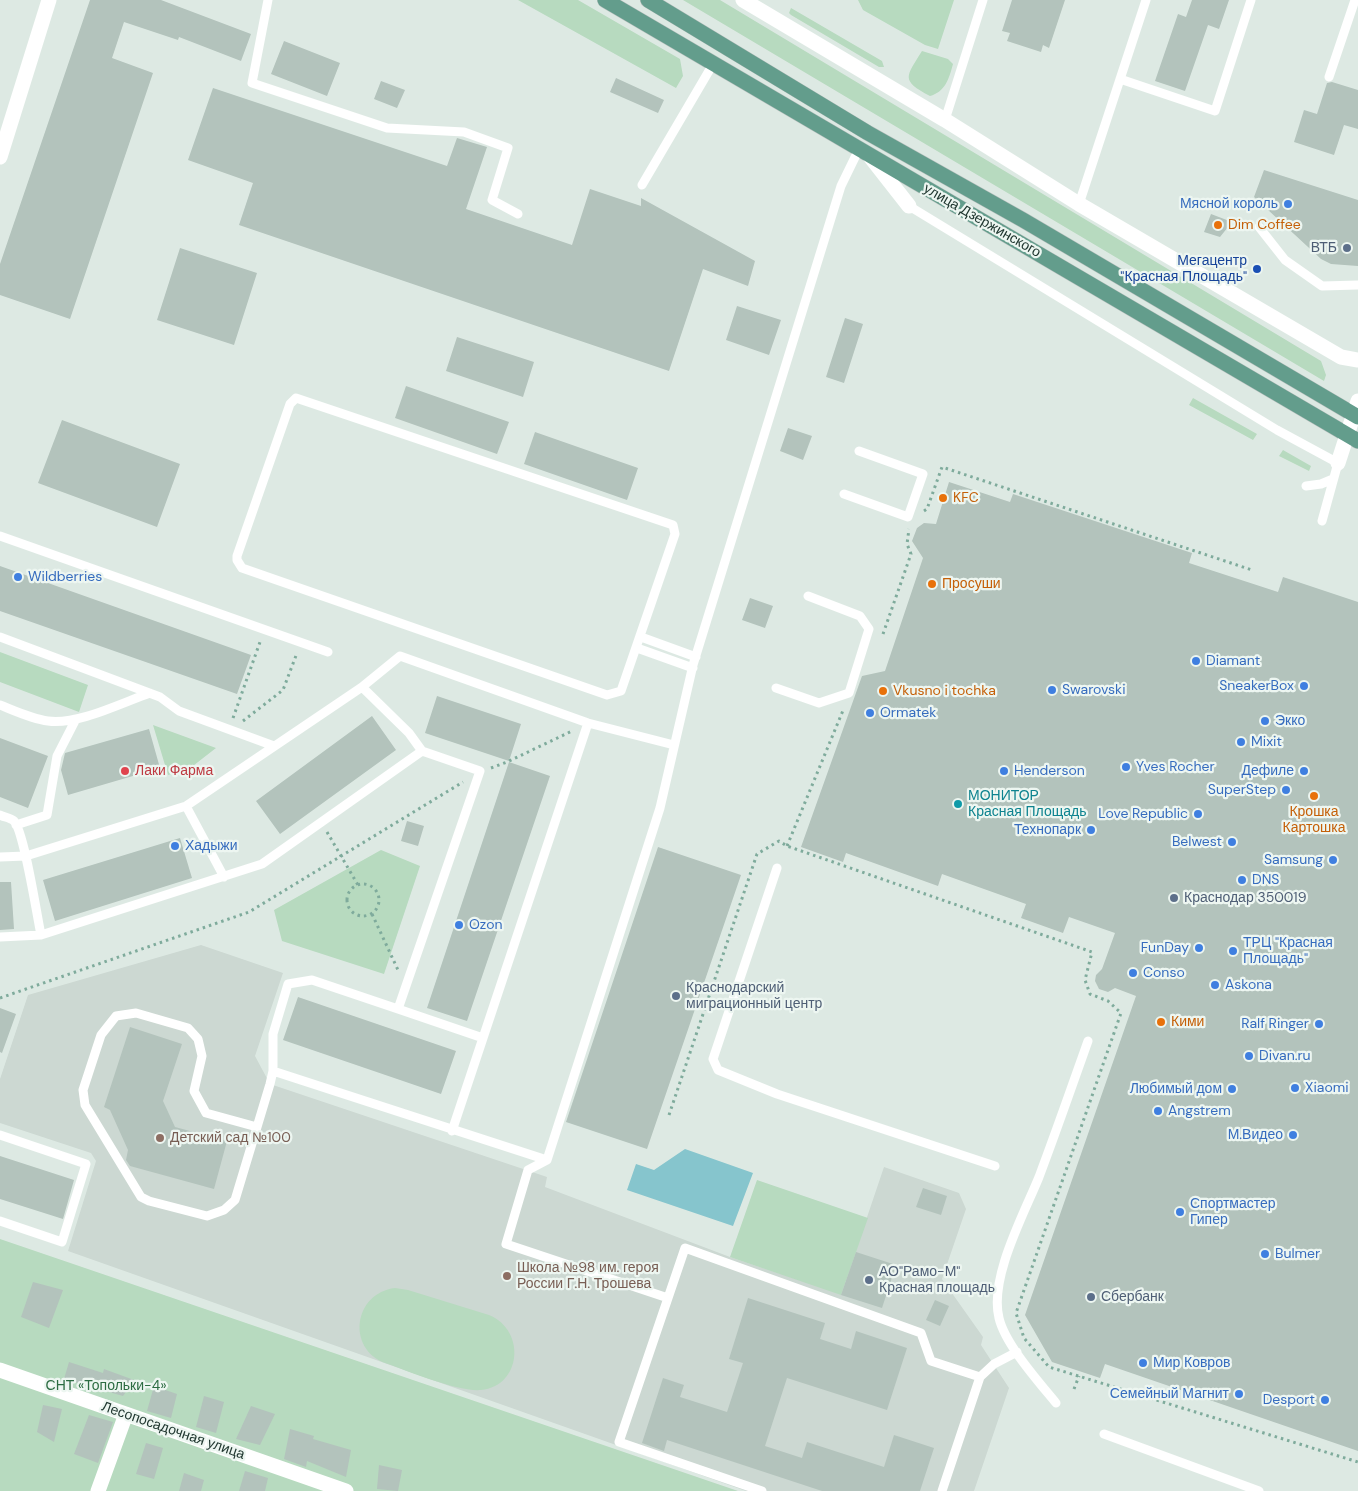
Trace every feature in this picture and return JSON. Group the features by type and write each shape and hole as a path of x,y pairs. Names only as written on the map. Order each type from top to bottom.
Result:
{"main road":[{"name":"улица Дзержинского","path":"605,0 1352,438"},
{"name":"улица Дзержинского","path":"648,0 868,132 1356,411"}],"street":[{"path":"0,156 48,0"},
{"path":"743,0 944,120 1079,204 1341,357 1358,360"},
{"path":"864,152 909,206"},
{"path":"1338,463 1352,438 1356,411"},
{"name":"Лесопосадочная улица","path":"0,1370 346,1491"},
{"path":"98,1491 126,1414"}],"lane":[{"path":"268,0 252,83 386,128 464,132 508,148 492,200 518,214"},
{"path":"944,120 983,0"},
{"path":"1079,204 1146,0"},
{"path":"1120,79 1215,111 1251,0"},
{"path":"1329,77 1355,0"},
{"path":"642,185 713,64"},
{"path":"668,1298 506,1244 528,1170 547,1160 660,808 696,657 841,186 864,152"},
{"path":"909,206 1277,430 1338,463 1322,521"},
{"path":"1259,227 1285,260 1322,286 1358,285"},
{"path":"300,399 323,406 673,525 675,534 637,648 621,692 606,695 242,568 237,560 237,556 292,400 300,399"},
{"path":"844,494 908,517 923,474 859,451"},
{"path":"1306,486 1321,484 1333,479"},
{"path":"0,536 328,652"},
{"path":"776,688 819,703 849,693 869,629 860,616 808,596"},
{"path":"0,637 150,693 160,697 179,711 274,746"},
{"path":"641,637 696,657"},
{"path":"637,648 693,668"},
{"path":"0,857 26,856 186,806 362,687 400,656 588,723 674,745"},
{"path":"362,687 409,732 422,752 480,771 398,1009"},
{"path":"0,705 39,720 57,722 76,719 150,693"},
{"path":"16,825 47,815 57,756 76,719"},
{"path":"452,1131 588,723"},
{"path":"0,937 41,934 262,864 422,752"},
{"path":"186,806 224,877"},
{"path":"0,815 12,820 16,825 26,856 41,934"},
{"path":"777,868 713,1059 718,1070 784,1097 995,1166"},
{"path":"257,1127 206,1113 194,1091 202,1056 198,1039 188,1028 136,1012 116,1016 100,1035 84,1090 85,1105 140,1197 207,1216 224,1210 235,1200 257,1127 273,1071 273,1034 288,984 312,980 483,1038"},
{"path":"1056,1403 1017,1352 1002,1325 996,1306 1000,1283 1019,1223 1038,1178 1088,1040"},
{"path":"273,1071 452,1131 547,1160"},
{"path":"0,1135 86,1164 62,1242 0,1221"},
{"path":"762,1491 619,1442 685,1248 921,1333 931,1361 980,1377"},
{"path":"942,1491 980,1377 994,1364 1017,1352"},
{"path":"1104,1434 1259,1491"}],"path":[{"path":"921,513 927,509 942,467 1252,570"},
{"path":"879,644 911,554 907,544 908,531 911,524"},
{"path":"232,731 265,630"},
{"path":"232,731 283,690 301,643"},
{"path":"787,846 846,704"},
{"path":"0,998 249,912 480,771 508,762 588,723"},
{"path":"322,822 358,885"},
{"path":"669,1115 757,854 779,841 787,846 1092,952 1085,980 1090,994 1108,1001 1121,1013 1016,1313 1024,1338 1049,1367 1358,1462"},
{"path":"364,884 375,889 379,901 372,914 362,917 351,912 347,903 350,889 364,884"},
{"path":"372,914 406,985"},
{"path":"1074,1388 1079,1376"}],"shaded area":[{"name":"Школа №98 им. героя России Г.Н. Трошева","path":"201,945 283,973 255,1056 270,1084 547,1177 545,1187 730,1257 841,1294 884,1167 959,1193 966,1209 942,1279 983,1337 981,1345 1009,1388 974,1491 746,1491 68,1251 96,1161 91,1153 0,1123 0,1079 28,995"}],"green space":[{"path":"518,0 578,0 680,59 683,76 676,88"},
{"path":"683,0 720,0 1321,361 1326,375 1324,381"},
{"path":"858,0 954,0 938,49 925,45 863,10"},
{"path":"791,8 882,61 884,67 879,67 791,15 789,13"},
{"path":"922,51 948,59 953,64 948,80 943,88 930,96 914,86 910,82 909,77 912,67"},
{"path":"1193,398 1257,434 1253,440 1189,405"},
{"path":"1283,450 1311,466 1309,471 1279,456"},
{"path":"0,652 88,685 79,712 0,682"},
{"path":"153,725 216,748 189,769 168,775"},
{"path":"381,850 420,866 384,974 282,941 274,910"},
{"path":"757,1180 868,1218 841,1295 730,1257"},
{"name":"СНТ «Топольки-4»","path":"0,1239 738,1491 0,1491"},
{"path":"395,1288 408,1290 489,1315 501,1322 509,1332 514,1344 514,1357 505,1379 495,1386 481,1390 471,1390 433,1380 385,1363 373,1356 364,1346 360,1334 360,1322 364,1310 371,1300 381,1292"}],"water":[{"path":"685,1149 753,1173 733,1226 627,1190 636,1164 654,1170"}],"building":[{"path":"90,0 161,0 251,34 241,61 179,37 178,40 124,22 112,58 153,73 70,319 0,295 0,264"},
{"path":"1012,0 1065,0 1049,48 1043,45 1041,52 1007,41 1010,33 1002,31"},
{"path":"1192,0 1229,0 1219,29 1208,25 1185,91 1155,81 1178,14 1186,17"},
{"path":"284,41 340,63 327,96 271,74"},
{"path":"616,78 664,100 658,113 610,92"},
{"path":"381,81 405,90 397,108 374,99"},
{"path":"1332,82 1358,90 1358,129 1344,125 1334,155 1294,142 1304,110 1317,114 1327,83"},
{"path":"213,88 447,166 457,138 487,147 466,209 572,245 590,189 641,206 641,198 755,261 748,286 703,269 669,371 239,225 253,183 188,160"},
{"path":"1264,170 1358,200 1358,266 1331,264 1321,259 1254,197"},
{"path":"1211,214 1232,222 1220,237 1204,232"},
{"path":"180,248 257,273 234,345 157,320"},
{"path":"737,306 781,320 769,355 726,340"},
{"path":"845,318 863,324 844,383 826,377"},
{"path":"457,337 534,362 523,397 446,371"},
{"path":"406,386 509,422 497,454 395,418"},
{"path":"62,420 180,464 157,527 38,483"},
{"path":"788,428 812,436 803,460 780,451"},
{"path":"535,432 638,468 627,500 524,464"},
{"name":"ТРЦ \"Красная Площадь\"","path":"949,482 1010,502 1013,494 1192,553 1189,563 1278,592 1283,577 1358,602 1358,1451 1105,1364 1100,1378 1052,1362 1025,1315 1136,996 1115,988 1108,992 1099,989 1095,981 1096,975 1102,969 1115,933 1069,917 1063,933 1021,918 1026,904 942,874 938,886 846,853 843,862 801,847 862,676 885,671 923,558 912,541 917,528 924,523 936,524"},
{"path":"0,566 251,655 237,694 0,611"},
{"path":"750,598 773,606 765,628 742,620"},
{"path":"437,696 521,724 509,761 425,733"},
{"path":"372,716 396,750 280,834 256,801"},
{"path":"149,729 160,768 68,795 61,770 65,753"},
{"path":"0,738 48,756 28,808 0,797"},
{"path":"509,762 550,776 467,1021 427,1008"},
{"path":"407,821 424,826 418,846 401,841"},
{"path":"180,838 192,878 55,921 43,880"},
{"path":"658,847 741,875 647,1149 566,1122"},
{"path":"0,882 11,882 14,929 0,930"},
{"path":"298,997 456,1051 441,1094 283,1040"},
{"path":"0,1008 16,1014 2,1053 0,1052"},
{"path":"130,1027 182,1044 163,1101 175,1127 227,1141 214,1189 130,1166 126,1160 128,1150 110,1110 104,1107"},
{"path":"0,1156 74,1180 63,1219 0,1199"},
{"path":"923,1188 947,1196 941,1215 916,1207"},
{"name":"АО\"Рамо-М\" Красная площадь","path":"856,1252 896,1265 882,1308 841,1295"},
{"path":"33,1282 63,1290 49,1328 21,1317"},
{"path":"748,1298 825,1323 820,1339 851,1349 856,1331 907,1348 887,1410 787,1378 765,1446 802,1458 807,1442 884,1467 894,1435 934,1448 920,1491 822,1491 667,1440 664,1451 642,1443 663,1378 684,1385 680,1397 727,1412 743,1363 729,1359"},
{"path":"935,1300 949,1306 940,1326 926,1320"},
{"path":"69,1362 103,1373 104,1369 134,1380 123,1396 64,1379"},
{"path":"154,1386 177,1394 171,1418 147,1411"},
{"path":"204,1396 224,1402 216,1433 196,1427"},
{"path":"43,1405 62,1409 54,1442 37,1432"},
{"path":"251,1406 275,1414 260,1445 236,1439"},
{"path":"89,1415 113,1422 98,1463 74,1454"},
{"path":"290,1429 314,1436 313,1439 351,1450 346,1477 307,1461 306,1467 284,1459"},
{"path":"146,1443 163,1448 154,1479 136,1474"},
{"path":"379,1465 402,1470 398,1491 377,1489"},
{"path":"245,1471 268,1478 265,1491 239,1491"},
{"path":"184,1473 204,1480 201,1491 179,1491"}],"place":[{"name":"Мясной король","path":"1288,204"},
{"name":"Dim Coffee","path":"1218,225"},
{"name":"ВТБ","path":"1347,248"},
{"name":"Мегацентр \"Красная Площадь\"","path":"1257,269"},
{"name":"KFC","path":"943,498"},
{"name":"Wildberries","path":"18,577"},
{"name":"Просуши","path":"932,584"},
{"name":"Diamant","path":"1196,661"},
{"name":"SneakerBox","path":"1304,686"},
{"name":"Swarovski","path":"1052,690"},
{"name":"Vkusno i tochka","path":"883,691"},
{"name":"Ormatek","path":"870,713"},
{"name":"Экко","path":"1265,721"},
{"name":"Mixit","path":"1241,742"},
{"name":"Yves Rocher","path":"1126,767"},
{"name":"Лаки Фарма","path":"125,771"},
{"name":"Henderson","path":"1004,771"},
{"name":"Дефиле","path":"1304,771"},
{"name":"SuperStep","path":"1286,790"},
{"name":"Крошка Картошка","path":"1314,796"},
{"name":"МОНИТОР Красная Площадь","path":"958,804"},
{"name":"Love Republic","path":"1198,814"},
{"name":"Технопарк","path":"1091,830"},
{"name":"Belwest","path":"1232,842"},
{"name":"Хадыжи","path":"175,846"},
{"name":"Samsung","path":"1333,860"},
{"name":"DNS","path":"1242,880"},
{"name":"Краснодар 350019","path":"1174,898"},
{"name":"Ozon","path":"459,925"},
{"name":"FunDay","path":"1199,948"},
{"name":"ТРЦ \"Красная Площадь\"","path":"1233,951"},
{"name":"Conso","path":"1133,973"},
{"name":"Askona","path":"1215,985"},
{"name":"Краснодарский миграционный центр","path":"676,996"},
{"name":"Кими","path":"1161,1022"},
{"name":"Ralf Ringer","path":"1319,1024"},
{"name":"Divan.ru","path":"1249,1056"},
{"name":"Xiaomi","path":"1295,1088"},
{"name":"Любимый дом","path":"1232,1089"},
{"name":"Angstrem","path":"1158,1111"},
{"name":"М.Видео","path":"1293,1135"},
{"name":"Детский сад №100","path":"160,1138"},
{"name":"Спортмастер Гипер","path":"1180,1212"},
{"name":"Bulmer","path":"1265,1254"},
{"name":"Школа №98 им. героя России Г.Н. Трошева","path":"507,1276"},
{"name":"АО\"Рамо-М\" Красная площадь","path":"869,1280"},
{"name":"Сбербанк","path":"1091,1297"},
{"name":"Мир Ковров","path":"1143,1363"},
{"name":"Семейный Магнит","path":"1239,1394"},
{"name":"Desport","path":"1325,1400"}]}
